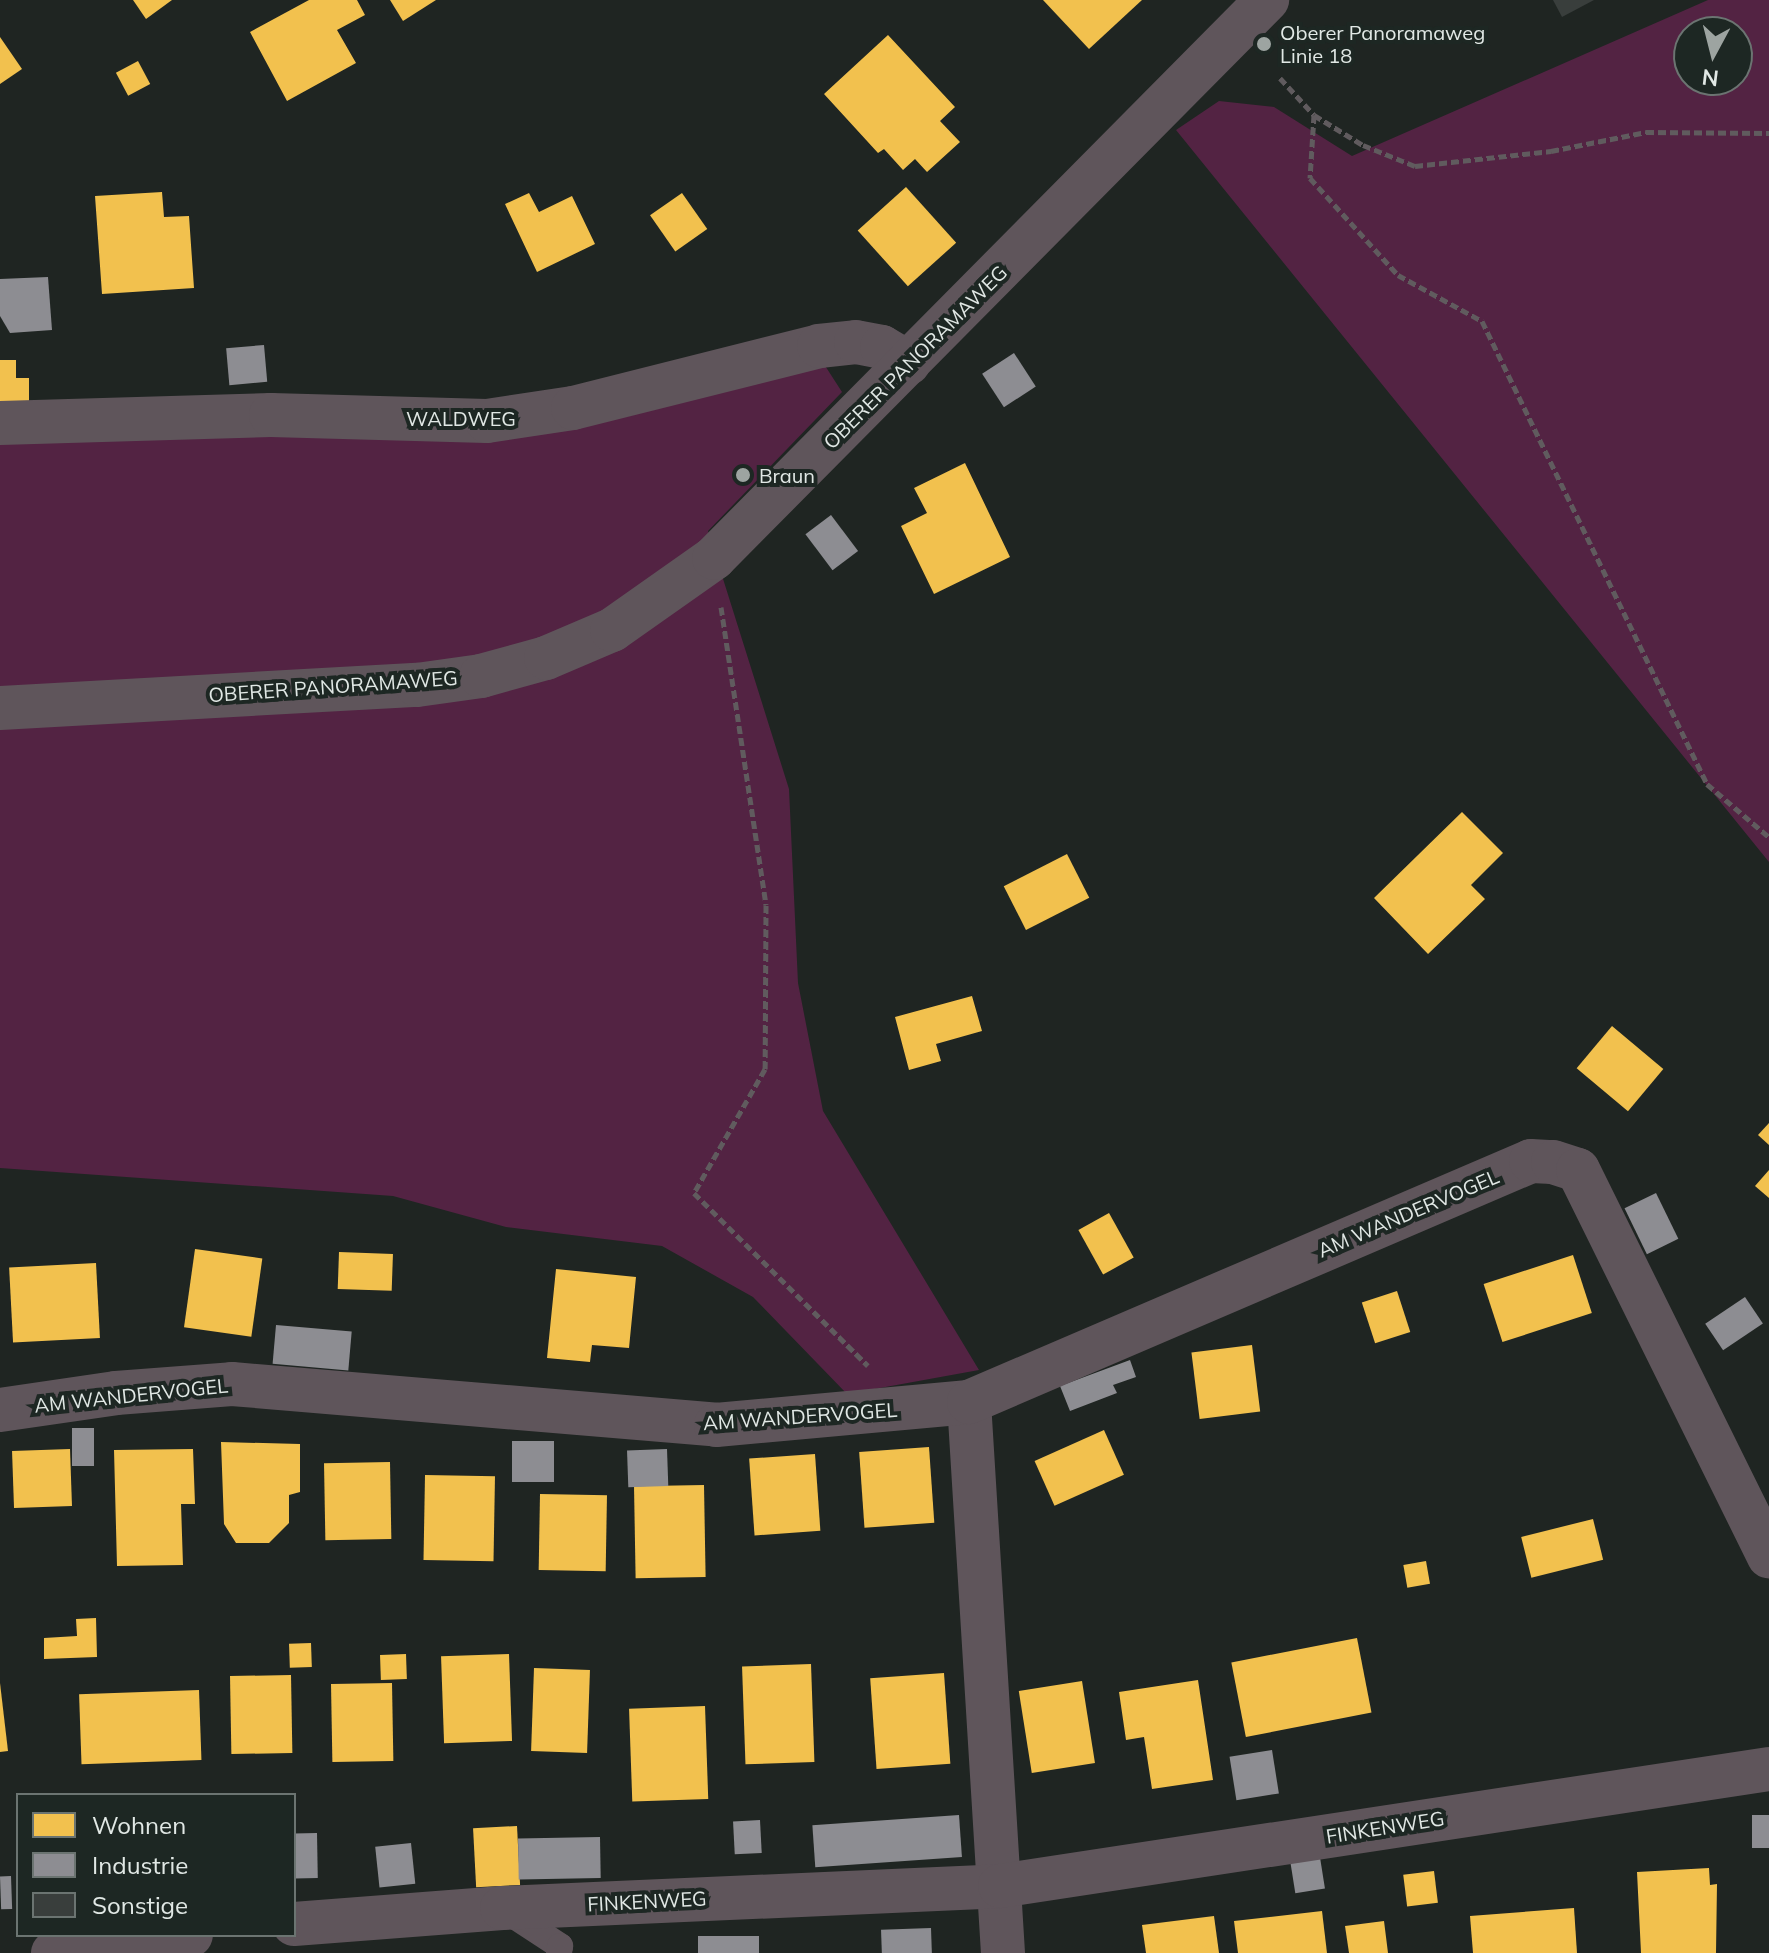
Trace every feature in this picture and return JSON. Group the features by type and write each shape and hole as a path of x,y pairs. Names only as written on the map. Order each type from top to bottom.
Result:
{"street":[{"name":"OBERER PANORAMAWEG","path":"0,708 402,686 481,676 546,658 612,630 714,558 1267,0"},
{"name":"WALDWEG","path":"0,423 271,415 487,421 545,414 819,346 856,342 882,347 909,363"},
{"name":"AM WANDERVOGEL","path":"0,1410 116,1393 232,1384 716,1425 969,1402 1531,1161 1553,1162 1578,1170 1769,1556"},
{"path":"969,1402 1003,1953"},
{"name":"FINKENWEG","path":"296,1924 502,1908 1000,1886 1769,1769"},
{"path":"53,1953 176,1937"}],"lane":[{"path":"502,1908 560,1946 559,1953"}],"path":[{"path":"1280,78 1314,115 1363,145 1415,166 1551,151 1646,132 1769,133"},
{"path":"1314,115 1310,178 1398,275 1482,321 1707,784 1769,837"},
{"path":"714,558 766,905 765,1069 694,1193 911,1409"}],"shaded area":[{"path":"1708,0 1769,0 1769,862 1176,130 1219,101 1274,107 1352,156"},
{"path":"822,361 842,392 708,531 789,789 798,983 823,1111 979,1370 847,1394 753,1297 662,1246 506,1227 393,1196 0,1168 0,438 216,433"}],"building: Wohnen":[{"path":"133,0 172,0 146,19"},
{"path":"309,0 357,0 365,15 337,30 356,63 287,101 250,32"},
{"path":"390,0 436,0 403,21"},
{"path":"1043,0 1142,0 1089,49"},
{"path":"888,35 955,107 940,121 960,142 927,172 915,159 903,170 884,149 878,153 824,94"},
{"path":"0,37 22,69 0,84"},
{"path":"138,61 150,84 128,96 116,73"},
{"path":"906,187 956,243 908,286 858,230"},
{"path":"162,192 164,217 189,216 194,288 102,294 95,196"},
{"path":"529,193 539,212 572,196 595,244 537,272 505,204"},
{"path":"682,193 707,229 675,251 650,215"},
{"path":"0,360 16,360 16,378 29,378 29,404 0,404"},
{"path":"965,463 1010,557 934,594 901,526 927,513 914,488"},
{"path":"1462,812 1503,853 1471,885 1485,899 1428,954 1374,898"},
{"path":"1067,854 1089,898 1026,930 1004,886"},
{"path":"972,996 982,1031 936,1044 941,1061 909,1070 895,1017"},
{"path":"1612,1026 1663,1069 1628,1111 1577,1068"},
{"path":"1769,1123 1769,1145 1758,1135"},
{"path":"1769,1170 1769,1198 1755,1186"},
{"path":"1109,1213 1134,1258 1103,1275 1078,1230"},
{"path":"195,1249 262,1258 251,1337 184,1327"},
{"path":"339,1252 393,1254 392,1291 338,1289"},
{"path":"1573,1255 1592,1313 1502,1342 1484,1284"},
{"path":"96,1263 100,1338 13,1342 9,1268"},
{"path":"556,1269 636,1277 629,1348 592,1345 590,1362 547,1358"},
{"path":"1397,1291 1410,1332 1375,1343 1362,1302"},
{"path":"1252,1345 1260,1412 1200,1419 1191,1352"},
{"path":"1104,1430 1124,1475 1055,1506 1035,1461"},
{"path":"221,1442 300,1444 300,1492 289,1495 289,1523 269,1543 236,1543 224,1524"},
{"path":"929,1447 934,1523 864,1528 859,1452"},
{"path":"70,1449 72,1506 14,1508 12,1451"},
{"path":"193,1449 195,1504 181,1504 183,1565 117,1566 114,1450"},
{"path":"815,1454 820,1531 755,1535 749,1459"},
{"path":"390,1462 391,1539 325,1540 324,1463"},
{"path":"425,1475 495,1476 494,1561 424,1560"},
{"path":"704,1485 706,1577 636,1578 634,1486"},
{"path":"540,1494 607,1495 606,1571 539,1570"},
{"path":"1593,1519 1603,1560 1531,1578 1521,1537"},
{"path":"1426,1561 1430,1584 1407,1588 1403,1565"},
{"path":"96,1618 97,1657 44,1659 44,1638 77,1636 76,1619"},
{"path":"1357,1638 1372,1713 1246,1737 1231,1662"},
{"path":"311,1643 312,1667 290,1668 289,1644"},
{"path":"406,1654 407,1679 381,1680 380,1655"},
{"path":"509,1654 512,1741 444,1743 441,1656"},
{"path":"811,1664 814,1762 745,1764 742,1666"},
{"path":"534,1668 590,1670 587,1753 531,1751"},
{"path":"944,1673 950,1764 877,1769 870,1678"},
{"path":"291,1675 292,1753 231,1754 230,1676"},
{"path":"1198,1680 1213,1780 1152,1789 1144,1737 1126,1740 1119,1692"},
{"path":"1082,1681 1095,1763 1032,1773 1019,1691"},
{"path":"0,1683 8,1751 0,1752"},
{"path":"392,1683 393,1761 332,1762 331,1684"},
{"path":"199,1690 201,1760 82,1764 79,1694"},
{"path":"705,1706 708,1799 632,1802 629,1709"},
{"path":"517,1826 520,1885 476,1887 473,1828"},
{"path":"1709,1868 1710,1885 1717,1884 1716,1953 1641,1953 1637,1872"},
{"path":"1434,1871 1438,1903 1407,1907 1403,1875"},
{"path":"1574,1908 1577,1953 1473,1953 1470,1916"},
{"path":"1322,1911 1327,1953 1238,1953 1234,1921"},
{"path":"1214,1916 1219,1953 1146,1953 1142,1925"},
{"path":"1384,1921 1388,1953 1349,1953 1345,1926"}],"building: Industrie":[{"path":"48,277 52,330 10,333 0,316 0,279"},
{"path":"264,345 267,382 229,385 226,348"},
{"path":"1014,353 1036,387 1004,407 982,374"},
{"path":"831,515 858,551 833,570 805,534"},
{"path":"1656,1193 1678,1239 1647,1254 1625,1208"},
{"path":"1745,1297 1763,1324 1723,1350 1705,1324"},
{"path":"276,1325 352,1332 348,1370 273,1364"},
{"path":"1130,1360 1136,1377 1113,1385 1117,1393 1070,1411 1060,1386"},
{"path":"72,1428 94,1428 94,1466 72,1466"},
{"path":"512,1441 554,1441 554,1482 512,1482"},
{"path":"667,1449 668,1486 628,1487 627,1450"},
{"path":"1272,1750 1279,1793 1236,1800 1230,1757"},
{"path":"959,1815 962,1857 815,1867 812,1825"},
{"path":"1752,1815 1769,1815 1769,1848 1752,1848"},
{"path":"760,1820 762,1853 735,1854 733,1821"},
{"path":"296,1833 317,1833 318,1878 296,1878"},
{"path":"600,1837 601,1878 519,1879 518,1838"},
{"path":"411,1843 415,1884 379,1888 375,1847"},
{"path":"1319,1851 1325,1889 1295,1893 1289,1856"},
{"path":"0,1876 11,1876 12,1909 1,1909"},
{"path":"931,1928 932,1953 882,1953 881,1930"},
{"path":"698,1936 759,1936 759,1953 698,1953"}],"building: Sonstige":[{"path":"1553,0 1594,0 1562,17"}],"place":[{"name":"Oberer Panoramaweg Linie 18","path":"1264,44"},
{"name":"Braun","path":"743,475"}]}
